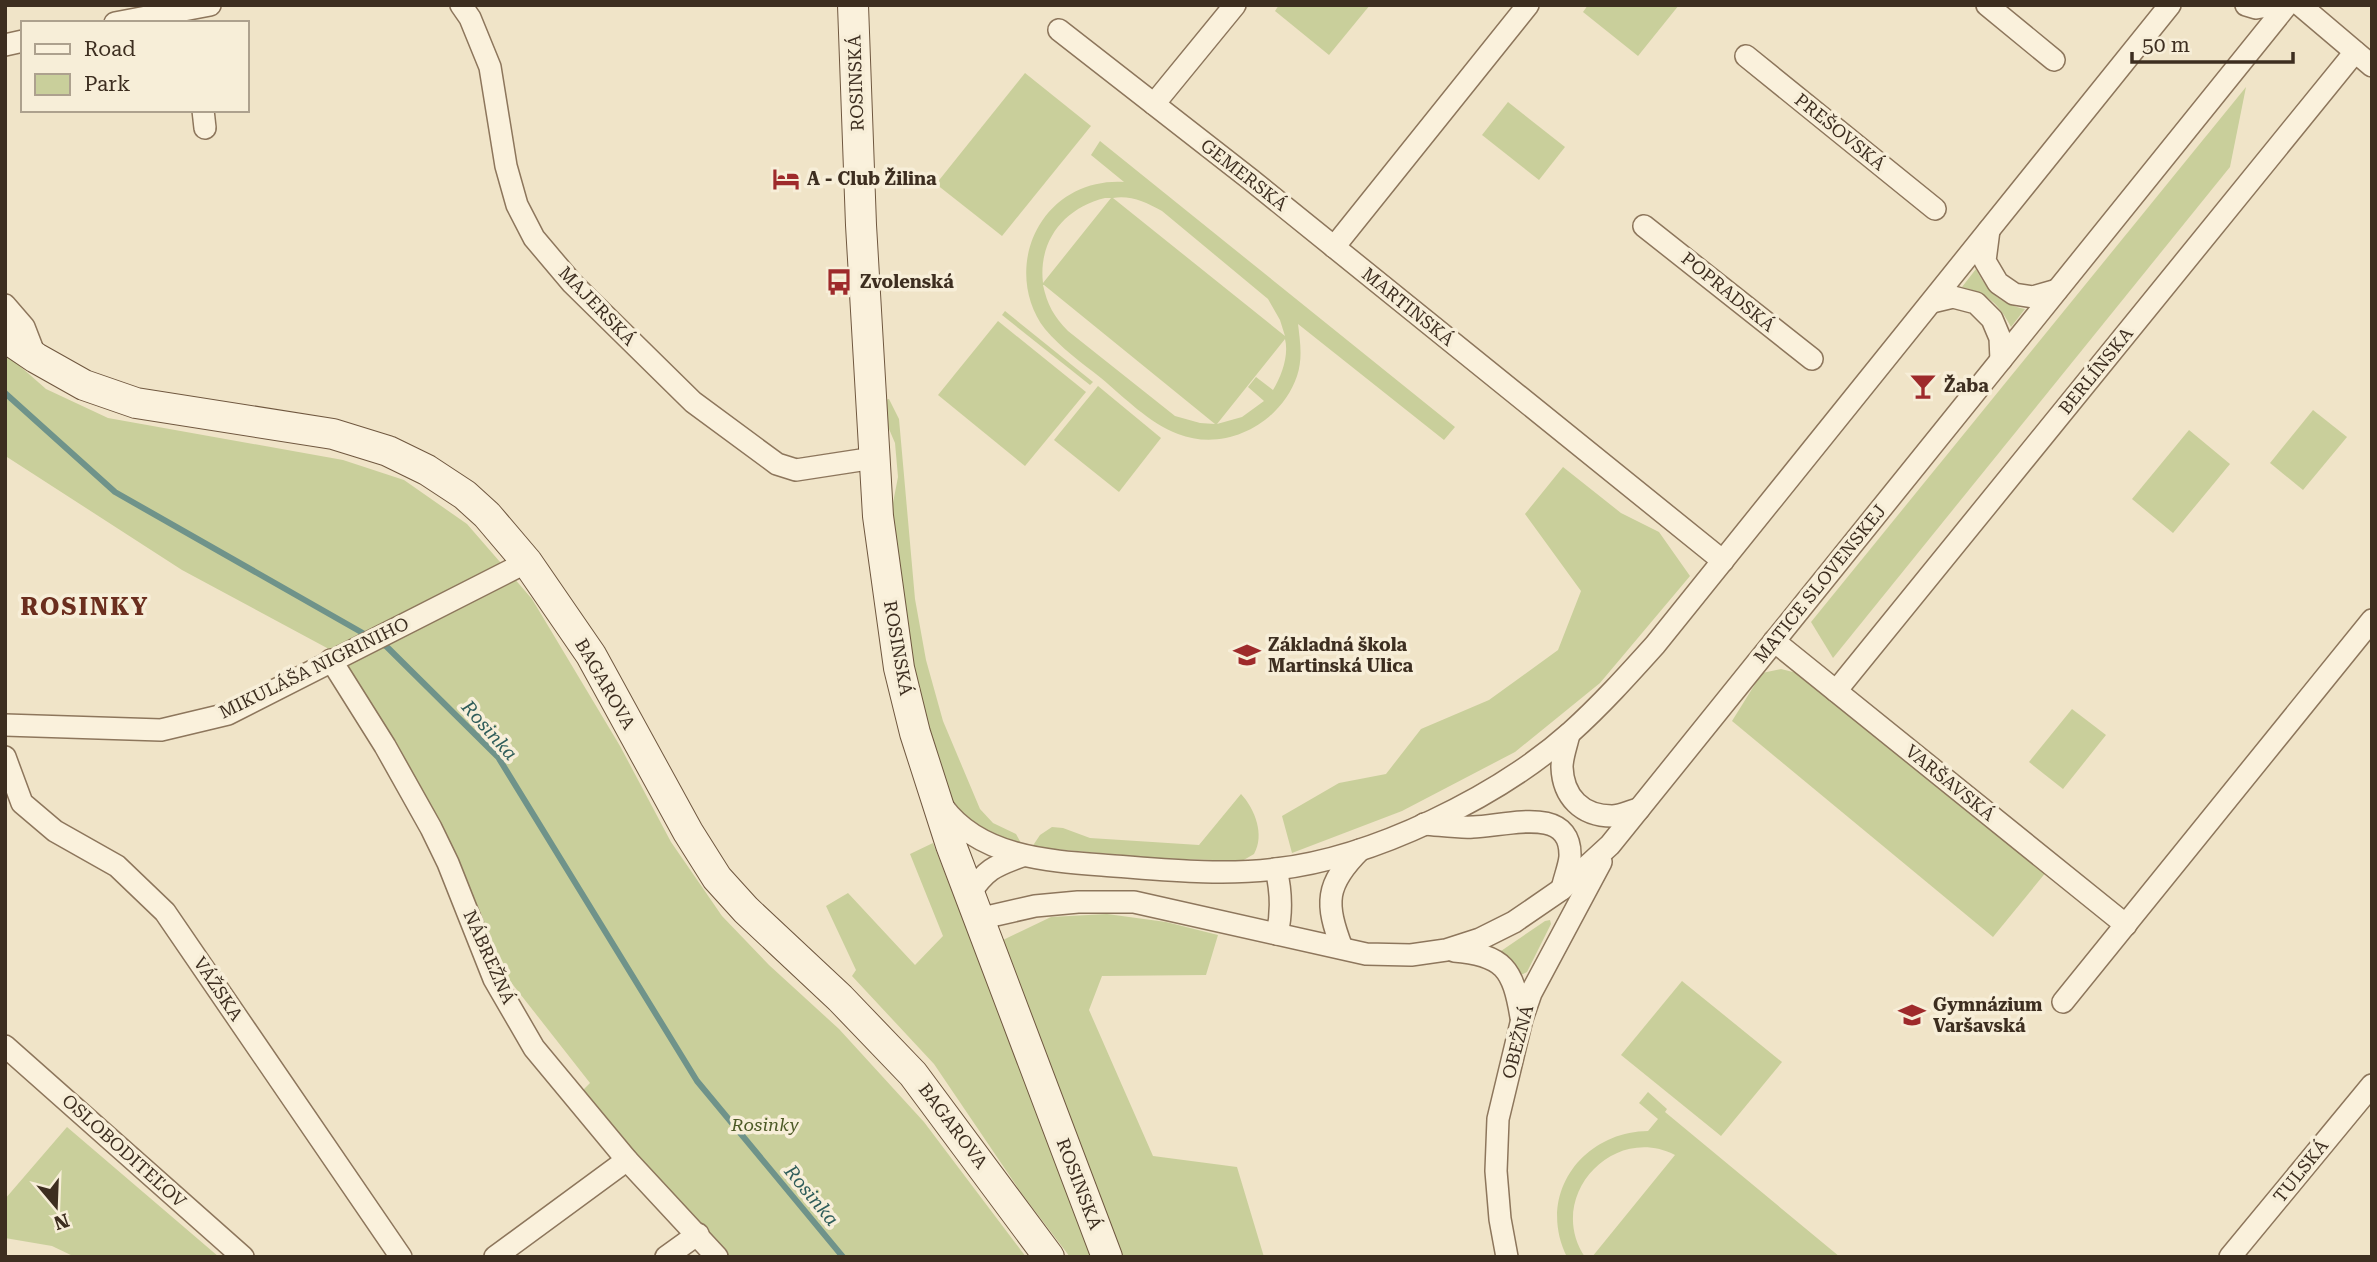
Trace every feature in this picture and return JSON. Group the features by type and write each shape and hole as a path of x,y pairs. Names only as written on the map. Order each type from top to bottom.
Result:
{"street":[{"path":"126,21 210,5"},
{"name":"MAJERSKÁ","path":"461,5 470,18 490,67 506,166 517,205 534,238 572,283 693,402 777,464 796,470 874,458"},
{"name":"ROSINSKÁ","path":"853,5 861,225 874,458 885,573 899,668 933,794 1107,1257"},
{"path":"1154,104 1235,5"},
{"path":"1334,247 1528,5"},
{"path":"1987,5 2054,60"},
{"path":"933,794 953,821 982,840 1022,856 1067,862 1217,872 1276,869 1320,862 1362,849 1424,824 1526,768 1569,734 1603,702 1646,655 2170,5"},
{"path":"2246,5 2256,8 2273,5"},
{"name":"MATICE SLOVENSKEJ","path":"974,907 1134,902 1366,954 1411,955 1446,950 1480,939 1514,922 1562,889 1610,845 2287,5"},
{"path":"2300,5 2364,59"},
{"name":"GEMERSKÁ","path":"1059,30 1334,247"},
{"name":"PREŠOVSKÁ","path":"1745,56 1935,209"},
{"name":"BERLÍNSKA","path":"1836,691 2207,234 2364,59"},
{"name":"POPRADSKÁ","path":"1644,226 1812,359"},
{"path":"1989,230 1985,261 1998,283 2014,293 2033,297 2057,290"},
{"name":"MARTINSKÁ","path":"1334,247 1723,561"},
{"path":"1931,302 1953,298 1976,303 1992,319 1996,328 2000,338 2001,360"},
{"path":"5,305 24,327 36,358"},
{"name":"BAGAROVA","path":"5,337 84,385 136,403 333,434 388,452 427,470 465,495 527,562 591,655 688,832 717,878 746,910 850,1007 913,1074 1049,1257"},
{"name":"MIKULÁŠA NIGRINIHO","path":"5,724 161,730 228,714 527,562"},
{"path":"2063,1002 2372,620"},
{"name":"VARŠAVSKÁ","path":"1774,641 2126,925"},
{"name":"NÁBREŽNÁ","path":"331,660 385,746 430,828 448,863 494,979 534,1048 627,1160 717,1257"},
{"path":"1569,734 1562,765 1567,791 1577,806 1593,814 1614,817 1639,809"},
{"name":"VÁŽSKA","path":"5,757 22,803 55,831 117,866 165,912 401,1257"},
{"path":"1424,824 1473,828 1536,820 1557,827 1566,839 1570,857 1562,889"},
{"name":"OBEŽNÁ","path":"1507,1257 1500,1219 1496,1171 1498,1119 1522,1019 1531,993 1610,845"},
{"path":"1342,948 1332,921 1330,905 1333,886 1344,867 1362,849"},
{"path":"974,907 979,880 995,865 1022,856"},
{"path":"1276,869 1280,886 1280,922 1277,934"},
{"name":"MATICE SLOVENSKEJ","path":"1446,950 1477,953 1495,961 1508,971 1517,989 1522,1019"},
{"name":"OSLOBODITEĽOV","path":"5,1046 243,1257"},
{"name":"TULSKÁ","path":"2230,1257 2372,1085"},
{"path":"495,1257 627,1160"},
{"path":"666,1257 698,1234"}],"green space":[{"path":"1279,5 1370,5 1329,55 1275,11"},
{"path":"1588,5 1679,5 1638,56 1583,12"},
{"path":"1025,73 1091,126 1002,236 936,184"},
{"path":"2246,87 2230,167 1833,658 1811,622"},
{"path":"1508,102 1565,147 1539,180 1482,135"},
{"path":"1100,141 1455,427 1444,440 1298,324 1300,356 1297,376 1278,408 1250,430 1215,440 1196,439 1178,434 1147,417 1051,336 1037,317 1028,290 1026,275 1030,247 1042,221 1050,211 1078,190 1100,183 1124,182 1091,155","holes":["1111,198 1043,283 1045,253 1050,240 1066,218 1090,203","1113,198 1138,200 1162,211 1268,299 1280,320 1285,336","1043,285 1215,424 1175,416 1068,331 1052,310","1285,339 1284,365 1273,390 1256,377 1248,387 1264,401 1242,417 1217,424"]},
{"path":"1976,269 1985,284 2001,300 2025,309 2011,327 1991,301 1962,287"},
{"path":"1005,311 1093,382 1090,385 1002,315"},
{"path":"998,321 1086,392 1025,466 938,395"},
{"name":"Rosinky","path":"5,353 46,389 108,418 343,460 404,480 467,524 532,599 620,746 671,842 722,916 769,965 839,1029 924,1122 1026,1257 725,1257 580,1093 590,1083 492,958 350,678 327,648 182,570 7,457"},
{"path":"1098,386 1161,438 1119,492 1054,440"},
{"path":"889,399 899,419 915,599 926,660 943,721 980,809 993,823 1016,834 1022,845 989,834 965,819 944,789 906,636 892,508 898,477 895,443 886,422 884,400"},
{"path":"2313,410 2347,437 2303,490 2270,463"},
{"path":"2189,430 2230,464 2173,533 2132,499"},
{"path":"1563,467 1621,513 1659,532 1690,576 1600,683 1515,752 1402,811 1292,853 1282,816 1339,783 1386,774 1421,729 1489,700 1558,650 1581,591 1525,514"},
{"path":"1781,669 1805,675 2047,871 1993,937 1732,721 1762,673"},
{"path":"2072,709 2106,735 2063,789 2029,762"},
{"path":"1241,794 1257,822 1259,839 1254,854 1242,861 1156,858 1032,847 1040,835 1052,827 1090,838 1199,845"},
{"path":"933,843 976,953 1051,917 1107,914 1166,922 1218,935 1206,975 1102,976 1089,1010 1153,1156 1237,1167 1264,1257 1070,1257 1022,1194 934,1064 852,976 856,970 826,906 848,893 915,965 943,936 910,854"},
{"path":"1550,920 1551,924 1527,972 1521,975 1501,951"},
{"path":"1682,981 1782,1062 1721,1136 1621,1055"},
{"path":"1648,1092 1667,1109 1665,1112 1840,1257 1592,1257 1675,1155 1651,1148 1629,1149 1608,1158 1591,1172 1579,1190 1573,1212 1575,1234 1585,1257 1567,1257 1559,1234 1557,1211 1562,1190 1571,1171 1585,1155 1603,1142 1624,1134 1648,1131 1658,1119 1639,1103"},
{"path":"67,1127 219,1257 75,1257 52,1246 5,1238 5,1199"}],"waterway":[{"name":"Rosinka","path":"5,393 115,492 368,636"},
{"name":"Rosinka","path":"380,643 498,757 697,1081 843,1257"}],"place":[{"name":"A - Club Žilina","path":"786,179"},
{"name":"Zvolenská","path":"839,282"},
{"name":"Žaba","path":"1923,386"},
{"name":"Základná škola Martinská Ulica","path":"1247,655"},
{"name":"Gymnázium Varšavská","path":"1912,1015"}],"district":[{"name":"ROSINKY","path":"85,607"}]}
